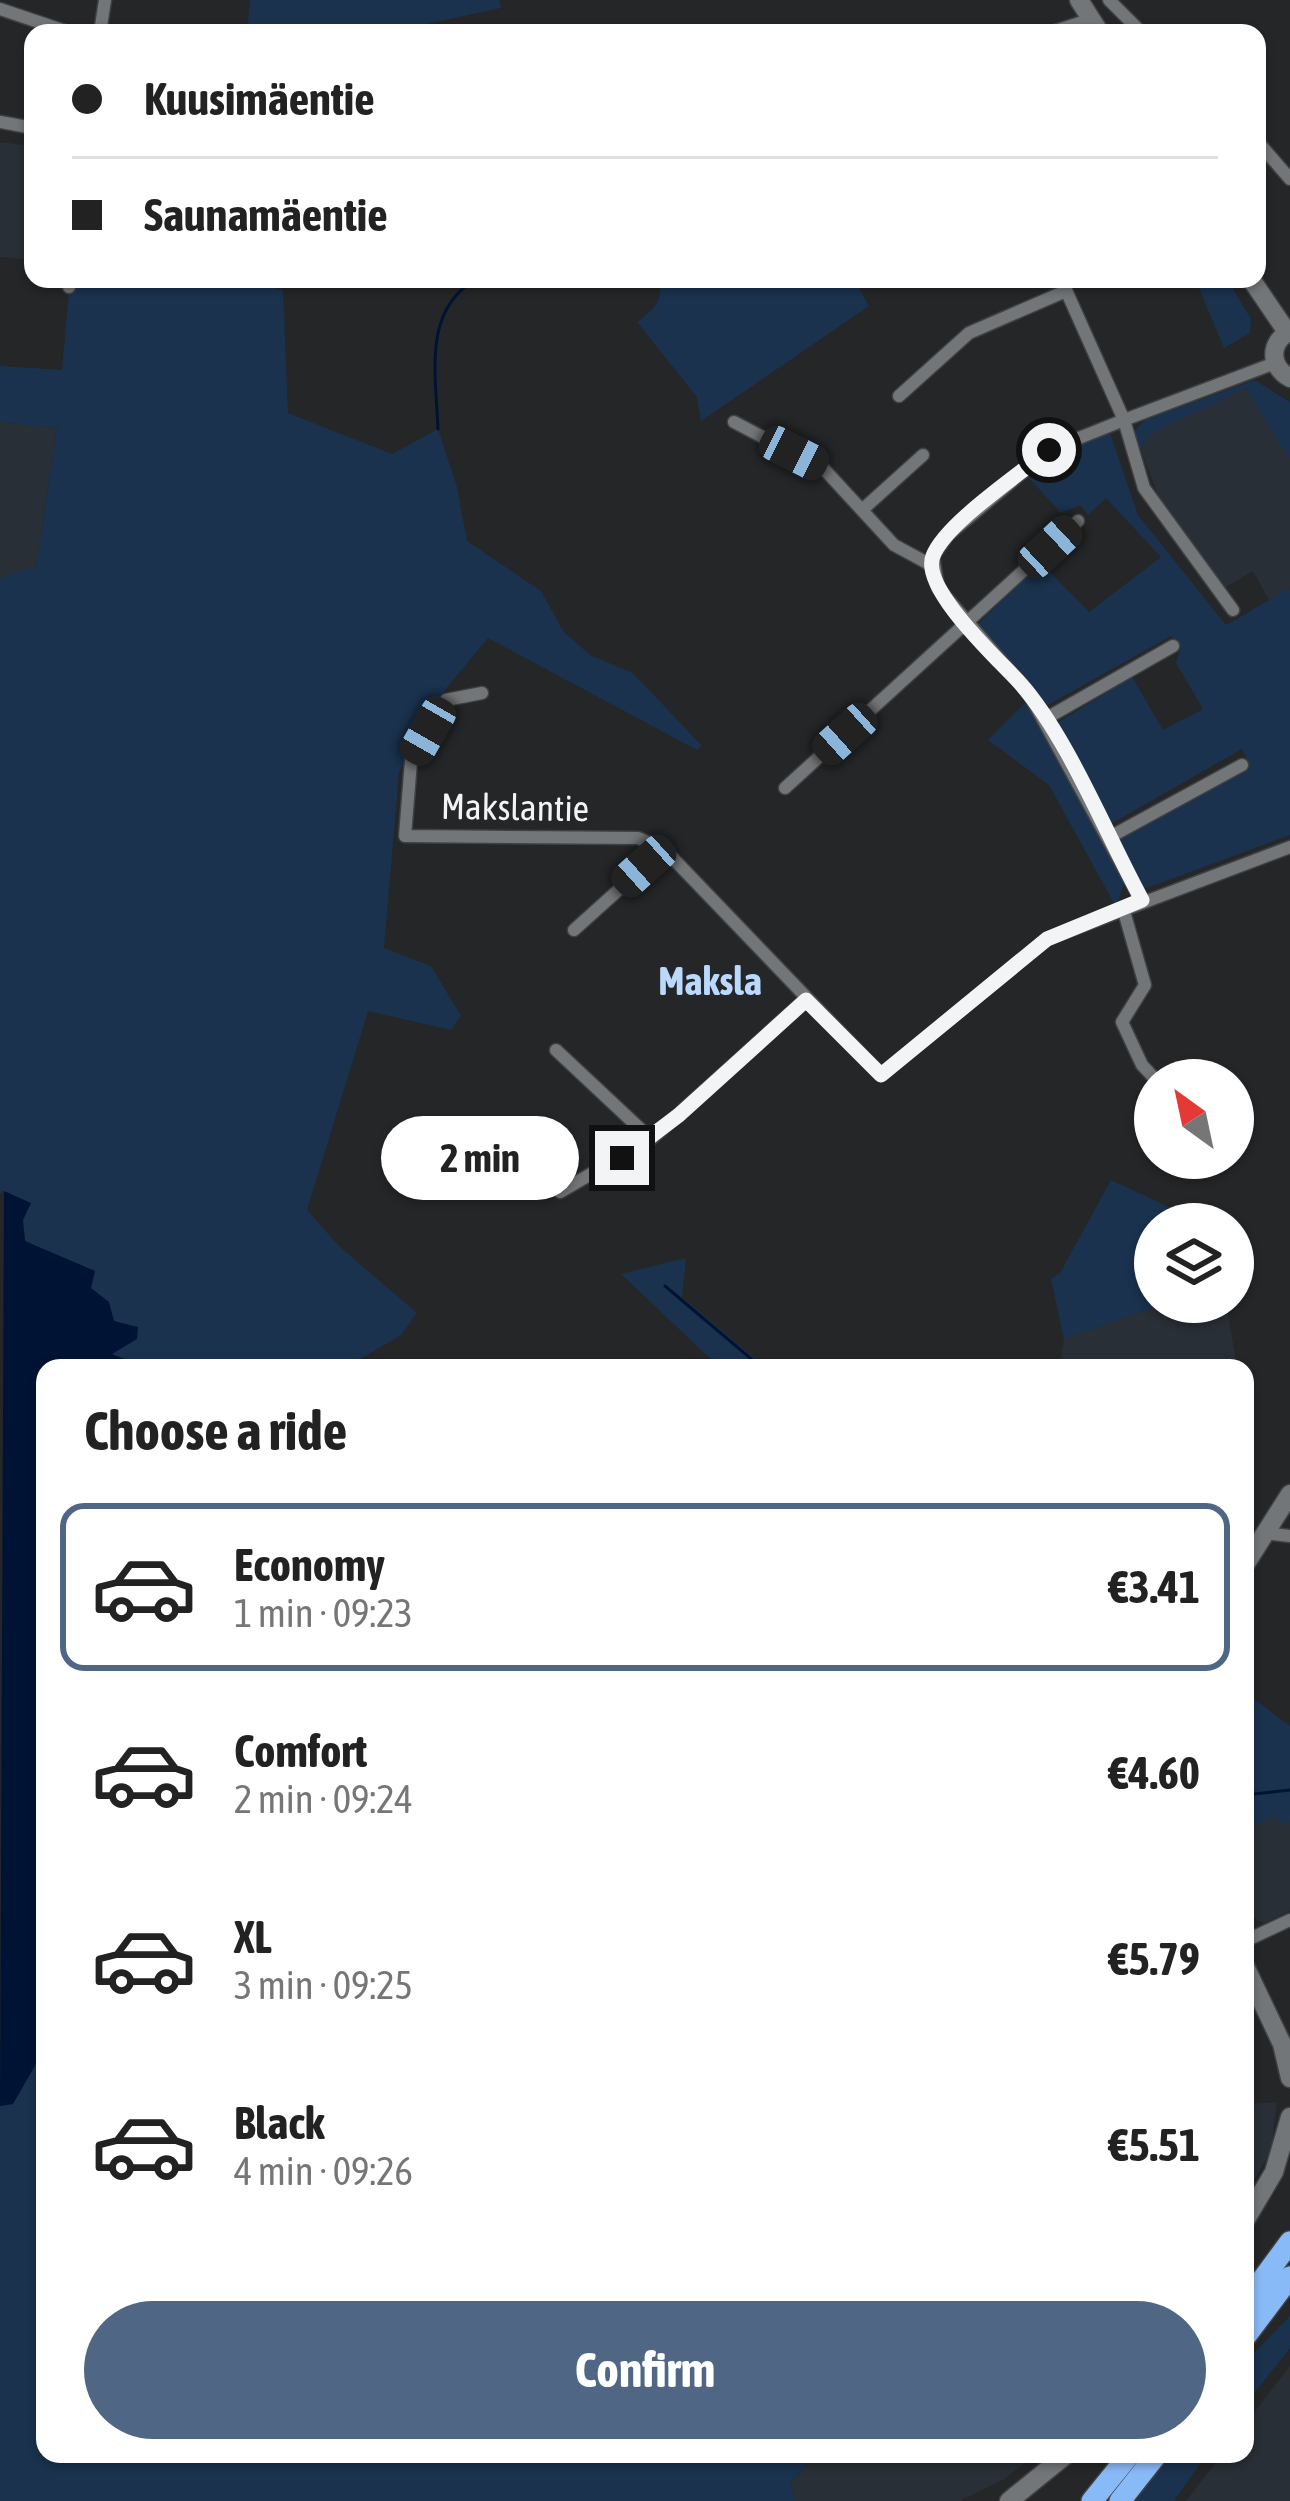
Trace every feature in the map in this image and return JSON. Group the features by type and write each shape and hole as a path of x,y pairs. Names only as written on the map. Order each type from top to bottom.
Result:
{"highway":[{"path":"1254,2291 1290,2242"},
{"path":"1254,2325 1290,2277"},
{"path":"1092,2501 1123,2463"},
{"path":"1120,2501 1150,2463"}],"street":[{"path":"1109,0 1133,24"},
{"path":"0,9 44,24"},
{"path":"1266,151 1290,179"},
{"path":"899,396 969,333 1058,288"},
{"path":"1065,288 1124,420 1144,488 1233,610"},
{"path":"1257,288 1288,332 1276,342 1275,363 1290,378"},
{"path":"931,565 948,535 1049,450 1275,363"},
{"path":"734,422 824,469 894,545 931,565 938,588 1028,692 1142,900"},
{"path":"862,510 923,455"},
{"path":"785,788 1078,521"},
{"path":"1045,719 1173,646"},
{"name":"Makslantie","path":"482,693 446,700 411,761 405,836 638,838 664,849"},
{"path":"1108,838 1242,765"},
{"path":"574,930 664,849 881,1075 1047,939 1290,847"},
{"path":"1123,908 1144,985 1122,1022 1139,1059"},
{"path":"560,1192 651,1139 806,1000"},
{"path":"556,1050 651,1139"},
{"path":"1256,1538 1290,1494"},
{"path":"1256,1538 1290,1536"},
{"path":"1254,1937 1290,1920"},
{"path":"1254,1985 1282,2044 1290,2078"},
{"path":"1254,2206 1274,2172 1290,2117"},
{"path":"1009,2501 1056,2463"}],"shaded area":[{"path":"250,0 499,0 501,8 427,24 248,24"},
{"path":"0,142 24,145 24,259 0,257"},
{"path":"69,288 283,290 288,413 392,454 438,429 457,487 467,541 541,591 563,631 590,655 633,673 702,746 697,750 488,638 439,697 399,772 384,948 431,966 461,1016 451,1030 368,1011 307,1210 339,1246 417,1313 401,1335 360,1359 122,1359 112,1354 114,1321 25,1241 23,1220 4,1191 0,1193 0,578 36,566 57,428 0,422 0,366 62,370"},
{"path":"660,288 859,288 869,306 701,421 697,397 637,322 656,304"},
{"path":"1199,288 1232,288 1251,319 1250,333 1224,348"},
{"path":"1254,380 1290,402 1290,460 1246,388 1153,433 1140,448 1135,443 1135,430 1145,420"},
{"path":"1257,381 1290,403 1290,588 1269,600 1253,571 1224,588 1161,503 1137,440 1144,424"},
{"path":"0,422 57,428 36,566 0,578"},
{"path":"1110,433 1138,515 1226,625 1290,588 1290,835 1144,889 1116,841 1249,764 1242,749 1109,825 1057,723 1132,677 1163,730 1203,709 1176,663 1180,649 1171,636 1046,706 976,626 1041,563 1089,612 1161,557 1106,498 1088,515 1080,505 1061,513 1029,478 1050,453"},
{"path":"1027,701 1124,883 1116,907 1049,785 988,740"},
{"path":"1111,1180 1160,1203 1134,1203 1134,1315 1064,1339 1051,1279 1060,1273"},
{"path":"4,1191 31,1203 23,1220 25,1241 95,1271 91,1288 109,1302 114,1321 138,1327 137,1339 112,1354 124,1359 36,1359 36,2064 13,2104 0,2106"},
{"path":"686,1258 682,1297 755,1359 711,1359 621,1274"},
{"path":"1134,1315 1134,1323 1230,1323 1236,1359 1061,1359 1064,1339"},
{"path":"1254,1699 1290,1726 1290,1822 1282,1826 1276,1815 1254,1826"},
{"path":"1276,1815 1282,1825 1290,1822 1290,1911 1264,1923 1254,1918 1254,1826"},
{"path":"36,2063 36,2463 809,2463 790,2483 795,2501 0,2501 0,2106 13,2103"},
{"path":"1277,2102 1271,2151 1254,2180 1254,2103"},
{"path":"1290,2316 1290,2348 1254,2394 1254,2353"},
{"path":"1290,2366 1290,2501 1186,2501 1215,2463 1254,2463 1254,2412"},
{"path":"809,2463 1025,2463 1003,2480 959,2501 795,2501 790,2483"},
{"path":"1162,2463 1201,2463 1174,2501 1133,2501"}],"waterway":[{"path":"438,429 436,345 447,308 465,288"},
{"path":"665,1286 751,1359"},
{"path":"1254,1794 1290,1790"}],"district":[{"name":"Maksla","path":"710,981"}],"route":[{"path":"622,1158 679,1115 806,1000 881,1075 1047,939 1142,900 1028,692 967,625 933,577 933,556 948,535 1049,450"}]}
